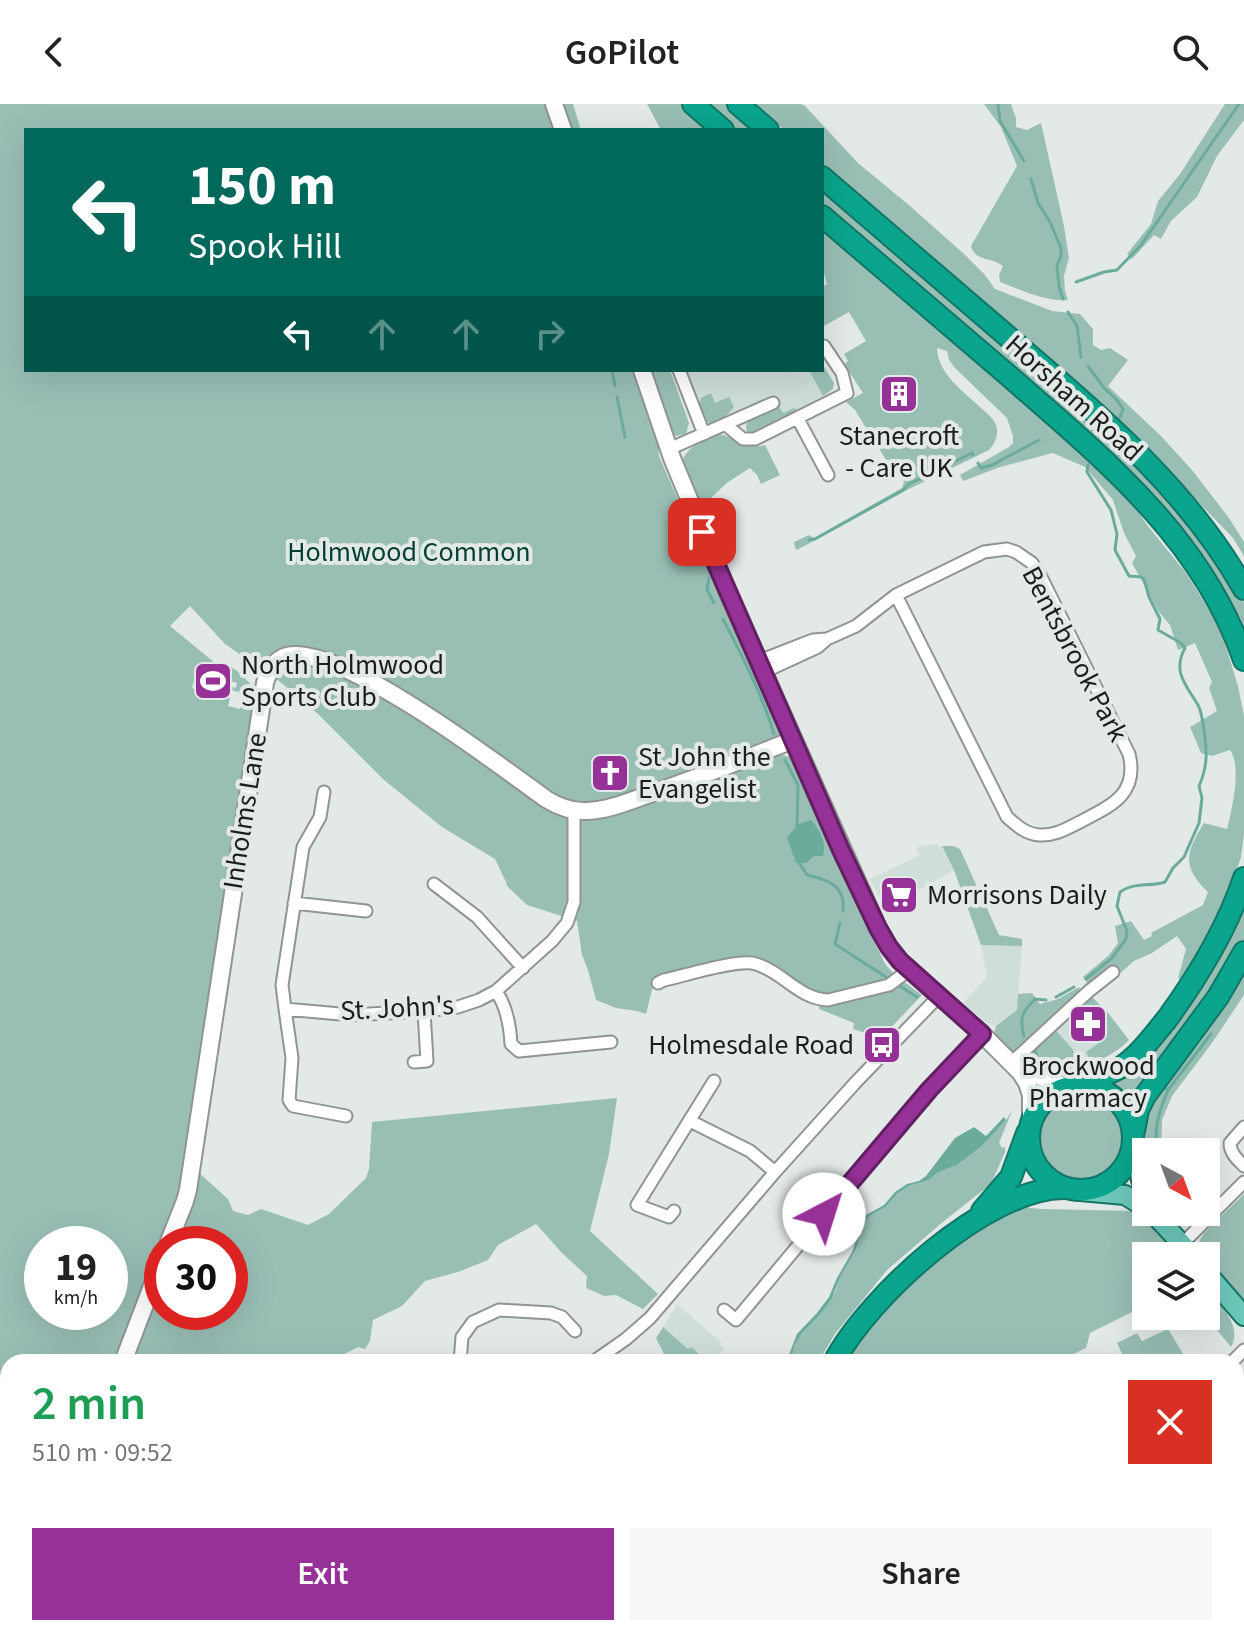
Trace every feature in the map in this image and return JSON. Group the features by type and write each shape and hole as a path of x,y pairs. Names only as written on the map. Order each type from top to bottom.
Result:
{"highway":[{"path":"693,104 721,128"},
{"path":"738,104 766,128"},
{"name":"Horsham Road","path":"824,179 1127,443 1199,520 1244,589"},
{"name":"Horsham Road","path":"824,218 1094,451 1156,513 1214,592 1244,660"},
{"path":"974,1220 1011,1177 1036,1108 1044,1099 1120,1067 1146,1045 1204,965 1221,935 1244,878"},
{"path":"1134,1138 1135,1118 1145,1096 1218,997 1244,952"},
{"path":"1072,1085 1108,1093 1128,1116 1134,1138"},
{"path":"1030,1124 1028,1142 1037,1168 1048,1180 1072,1189"},
{"path":"840,1354 886,1292 918,1262 974,1220 1024,1195 1047,1188 1098,1187 1123,1169 1132,1148"}],"main road":[{"path":"1072,1189 1125,1195 1132,1199"},
{"path":"1165,1226 1180,1242"},
{"path":"1220,1288 1244,1316"}],"street":[{"path":"554,104 562,128"},
{"path":"726,425 743,439 755,439 847,393 842,373 824,346"},
{"path":"643,372 705,539 878,928 889,947 909,970 982,1034 1027,1083 1031,1095 1030,1124"},
{"path":"680,372 704,434"},
{"path":"669,449 773,403"},
{"path":"798,419 828,475"},
{"name":"Bentsbrook Park","path":"761,666 813,640 827,639 856,626 896,595 984,552 1007,549 1016,552 1032,563 1041,577 1129,754 1132,766 1130,780 1114,804 1055,835 1028,833 1007,817 896,595"},
{"name":"Inholms Lane","path":"175,1226 188,1190 265,683 274,663 287,656 301,656 346,669 423,712 546,799 574,810 613,807 793,740"},
{"path":"324,792 320,817 303,847 282,985 292,1058 289,1100 293,1106 346,1116"},
{"name":"St. John's","path":"285,1009 351,1015 424,1011 458,1007 496,991 552,941 567,923 574,902 574,810"},
{"path":"434,884 477,917 523,968"},
{"path":"294,903 366,911"},
{"path":"658,983 740,963 754,963 774,972 806,994 828,1000 889,985 909,970"},
{"path":"1015,1068 1089,991 1113,972"},
{"path":"496,991 504,1002 511,1044 519,1051 611,1042"},
{"path":"604,1354 650,1318 775,1172 939,996"},
{"path":"414,1062 427,1061 424,1011"},
{"path":"724,1310 736,1320 913,1108 982,1034"},
{"path":"1015,1068 1072,1085"},
{"path":"674,1211 669,1217 637,1205 714,1081"},
{"path":"690,1121 750,1151 775,1172"},
{"path":"1244,1127 1230,1143 1230,1148 1244,1166"},
{"path":"1194,1242 1244,1182"},
{"path":"126,1354 144,1307"},
{"path":"461,1354 462,1337 473,1322 499,1310 551,1313 562,1317 575,1331"}],"shaded area":[{"path":"686,372 810,372 823,396 771,425 747,432 747,422 736,414 715,423 705,422"},
{"path":"811,820 822,837 823,856 814,856 806,863 796,863 787,837 799,824"},
{"path":"919,846 942,846 954,870 886,909 870,879 920,855 916,849"},
{"path":"981,945 1022,946 1017,1010 996,1026 987,1023 963,1003 987,977"},
{"path":"1088,999 1105,1017 1111,1055 1082,1062 1055,1029"},
{"path":"1004,1117 1006,1120 982,1146 957,1165 929,1180 909,1186 886,1207 869,1216 831,1300 802,1333 792,1354 789,1354 797,1334 829,1297 853,1250 866,1215 884,1205 907,1184 926,1176 955,1138 974,1127 986,1136"},
{"path":"677,1304 721,1342 719,1345 724,1349 720,1354 698,1354 691,1348 689,1350 663,1327"}],"green space":[{"name":"Holmwood Common","path":"0,104 573,104 580,128 24,128 24,372 671,372 689,423 686,434 676,436 669,427 657,431 659,456 746,656 781,728 779,736 771,744 779,754 790,757 795,763 834,856 885,964 922,995 881,1038 853,1029 854,1023 819,1009 820,994 768,963 751,958 656,981 646,1014 596,1000 582,955 577,921 527,905 506,885 495,859 442,827 384,780 318,714 279,681 225,644 190,606 170,626 215,663 213,669 198,665 192,688 230,698 228,706 240,709 244,694 232,690 237,683 228,680 229,673 221,671 228,666 254,687 251,704 255,713 223,901 181,1191 167,1226 144,1226 144,1287 128,1328 128,1226 24,1226 24,1330 127,1330 118,1354 0,1354"},
{"path":"647,104 683,104 711,128 660,128"},
{"path":"703,104 728,104 757,128 732,128"},
{"path":"756,104 805,106 858,163 964,254 995,289 1052,311 1080,314 1093,329 1093,345 1101,350 1110,348 1128,360 1108,386 1192,470 1244,542 1244,556 1233,538 1114,417 824,167 824,128 782,128"},
{"path":"984,104 1011,104 1016,127 1027,130 1041,123 1069,258 1064,276 1068,300 1042,297 1000,282 1003,266 973,251 971,246 1017,166 1001,127"},
{"path":"1225,104 1244,104 1244,120 1217,156 1197,197 1171,221 1161,239 1154,235 1132,259 1127,254 1151,224 1158,201 1180,174"},
{"path":"824,187 1118,443 1162,487 1229,575 1244,603 1244,641 1198,555 824,207"},
{"path":"824,227 1070,439 1138,511 1186,573 1220,627 1244,716 1244,834 1241,857 1228,897 1200,953 1182,980 1178,978 1186,949 1177,936 1134,961 1118,975 1111,966 1088,984 1083,977 1118,943 1115,926 1131,921 1144,940 1152,936 1151,933 1203,905 1208,892 1193,875 1190,851 1204,823 1227,829 1236,777 1230,750 1212,756 1201,753 1190,727 1217,711 1209,688 1212,682 1195,643 1178,650 1170,625 1159,612 1132,563 1136,556 1113,500 1085,467 1053,453 963,481 960,475 1009,447 1013,436 1007,418 955,368 947,351 937,348 946,374 994,421 997,432 992,447 797,550 794,542 809,535 814,538 902,488 904,482 888,463 855,410 846,402 863,393 844,364 848,361 844,354 866,341 849,312 824,326 824,286 827,284 824,273"},
{"path":"824,366 834,383 833,389 823,396 810,372 824,372"},
{"path":"711,393 715,403 729,397 734,407 721,419 705,422 699,406 701,398"},
{"path":"779,406 783,413 794,408 798,411 752,435 747,432 747,422"},
{"path":"719,434 747,445 765,445 780,475 761,484 750,468 728,482 700,508 683,459 694,447"},
{"path":"942,846 960,849 999,935 1022,939 1022,946 981,945"},
{"path":"1244,900 1244,939 1224,975 1132,1107 1120,1093 1104,1082 1118,1076"},
{"path":"1244,962 1244,995 1172,1096 1162,1120 1161,1138 1142,1138 1147,1101"},
{"path":"1079,987 1080,992 1023,1045 1011,1052 994,1033 996,1026 1017,1010 1018,994 1032,993 1040,1004 1058,999"},
{"path":"1092,997 1129,1040 1112,1054 1067,1071 1045,1071 1028,1062 1027,1053 1055,1029 1082,1062 1089,1058 1086,1052 1106,1038 1104,1027 1085,1002"},
{"path":"1081,1093 1098,1097 1112,1106 1121,1120 1125,1137 1121,1154 1112,1168 1098,1177 1081,1181 1064,1177 1050,1168 1041,1154 1037,1137 1041,1120 1050,1106 1064,1097"},
{"path":"617,1098 609,1154 590,1231 658,1294 643,1309 616,1295 604,1296 586,1288 587,1276 536,1224 498,1245 488,1260 425,1281 402,1306 373,1320 370,1341 365,1349 358,1347 344,1354 132,1354 144,1323 144,1330 248,1330 248,1226 180,1226 197,1171 228,1199 233,1211 248,1215 261,1209 308,1225 329,1214 366,1178 372,1122"},
{"path":"1012,1111 999,1143 1002,1148 1005,1147 1005,1152 991,1184 887,1270 835,1334 823,1354 792,1354 802,1333 818,1317 835,1292 869,1216 886,1207 909,1186 929,1180 957,1165 982,1146"},
{"path":"1244,1194 1244,1305 1220,1277 1220,1242 1200,1242 1211,1226 1220,1226 1220,1217"},
{"path":"1024,1204 1043,1209 1131,1211 1132,1226 1153,1226 1168,1242 1132,1242 1132,1312 1090,1333 1086,1348 1074,1354 849,1354 893,1295 984,1223"},
{"path":"1220,1306 1232,1323 1234,1339 1231,1347 1217,1330 1220,1330"},
{"path":"663,1327 688,1349 691,1347 699,1354 664,1354 656,1338"},
{"path":"1169,1330 1183,1354 1122,1354 1117,1343 1137,1333 1142,1341"}],"waterway":[{"path":"998,104 1000,121 1024,161"},
{"path":"1076,282 1117,270 1141,245 1239,104"},
{"path":"1031,179 1038,203 1061,248 1057,265 1063,299"},
{"path":"1068,312 1077,326 1081,357"},
{"path":"1088,366 1123,409 1119,419"},
{"path":"612,372 615,386"},
{"path":"617,397 625,437"},
{"path":"978,463 981,468 992,465 1039,440"},
{"path":"809,540 909,484 973,455"},
{"path":"1086,979 1112,958 1126,939 1127,931 1117,906 1120,892 1130,887 1165,882 1184,857 1199,823 1202,798 1199,786 1206,752 1200,711 1180,671 1185,648 1158,630 1160,619 1144,579 1129,576 1115,550 1117,534 1111,510 1087,472 1088,465"},
{"path":"709,578 707,590 714,603"},
{"path":"723,619 758,690 774,734"},
{"path":"785,760 798,785 797,829"},
{"path":"798,861 807,875 829,882 839,890 843,911"},
{"path":"840,923 835,944 886,977"},
{"path":"898,985 917,997"},
{"path":"1056,997 1074,987"},
{"path":"1024,1036 1024,1012 1035,999 1046,1000"},
{"path":"1166,1089 1211,1034"},
{"path":"1035,1050 1041,1069"},
{"path":"1156,1138 1158,1120 1168,1090"}],"place":[{"name":"Stanecroft - Care UK","path":"899,394"},
{"name":"North Holmwood Sports Club","path":"213,681"},
{"name":"St John the Evangelist","path":"610,773"},
{"name":"Morrisons Daily","path":"899,895"},
{"name":"Brockwood Pharmacy","path":"1088,1024"},
{"name":"Holmesdale Road","path":"882,1045"}],"route":[{"path":"702,532 878,928 900,961 982,1034 929,1090 824,1214"}]}
